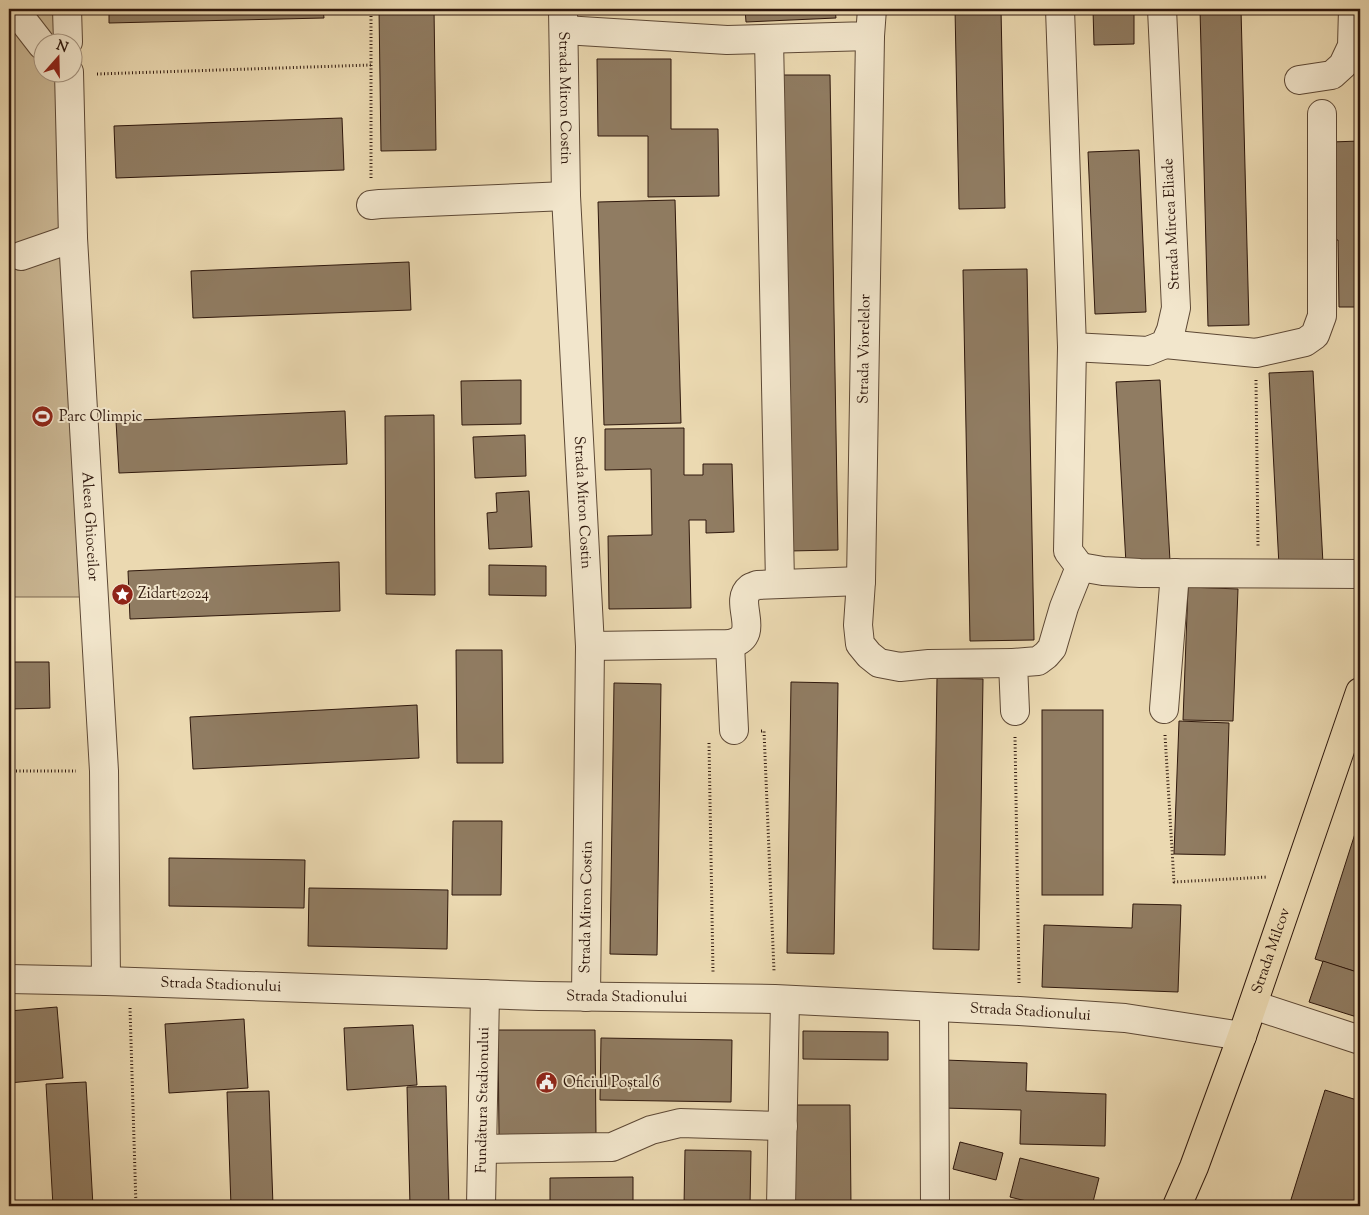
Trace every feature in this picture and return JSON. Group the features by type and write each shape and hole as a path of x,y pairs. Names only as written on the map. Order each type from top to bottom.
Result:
{"main road":[{"name":"Strada Milcov","path":"1177,1206 1194,1167 1242,1036 1360,692"}],"street":[{"path":"68,9 68,32"},
{"name":"Strada Viorelelor","path":"872,9 861,581 858,624 860,644 869,655 880,663 900,667 929,664 1038,661 1052,648 1064,607 1080,567"},
{"path":"1060,9 1072,346 1068,551 1080,567 1140,574 1360,574"},
{"name":"Strada Mircea Eliade","path":"1162,9 1176,308 1172,330 1165,344"},
{"path":"1299,80 1332,75 1343,66 1352,46 1353,9"},
{"path":"563,19 728,40 870,36"},
{"name":"Strada Miron Costin","path":"563,19 566,196 590,646 586,997"},
{"path":"15,20 32,36"},
{"path":"769,39 780,583"},
{"name":"Aleea Ghioceilor","path":"69,82 73,238 118,982"},
{"path":"1072,346 1148,351 1165,344 1256,353 1305,342 1315,335 1322,316 1322,114"},
{"path":"371,205 566,196"},
{"path":"21,256 73,238"},
{"path":"1164,710 1175,573"},
{"path":"590,646 730,644 742,640 746,634 744,599 749,588 757,584 861,581"},
{"path":"730,644 734,730"},
{"path":"1013,663 1015,711"},
{"name":"Strada Stadionului","path":"9,979 586,997 714,998 934,1007 1125,1018 1242,1036"},
{"name":"Fundătura Stadionului","path":"481,1206 485,994"},
{"path":"780,1000 783,1126 781,1206"},
{"path":"1253,1005 1360,1040"},
{"path":"934,1007 935,1206"},
{"path":"482,1148 612,1147 651,1130 680,1123 783,1126"}],"path":[{"path":"371,9 371,205"},
{"path":"82,74 371,65"},
{"path":"1256,353 1258,574"},
{"path":"1164,710 1174,882 1298,876"},
{"path":"1015,711 1019,1011"},
{"path":"714,998 709,732 734,730 764,731 780,1000"},
{"path":"9,771 104,771"},
{"path":"118,982 136,1206"}],"shaded area":[{"name":"Parc Olimpic","path":"9,9 67,9 68,32 32,32 32,82 69,82 81,597 9,597"}],"building":[{"path":"109,9 323,9 324,18 109,23"},
{"path":"379,9 434,9 436,150 381,151"},
{"path":"745,9 835,9 836,18 746,22"},
{"path":"955,9 1001,9 1005,208 959,209"},
{"path":"1093,9 1134,9 1134,44 1094,45"},
{"path":"1200,9 1241,9 1249,325 1208,326"},
{"path":"597,59 671,59 671,129 718,129 719,196 648,197 648,136 598,136"},
{"path":"781,75 830,75 838,550 789,551"},
{"path":"342,118 344,170 116,178 114,126"},
{"path":"1360,141 1360,307 1339,307 1338,240 1324,240 1331,142"},
{"path":"1139,150 1146,312 1095,314 1088,152"},
{"path":"675,200 681,423 604,425 598,202"},
{"path":"409,262 411,310 193,318 191,271"},
{"path":"1027,269 1034,640 970,641 963,270"},
{"path":"1313,371 1323,564 1279,566 1269,373"},
{"path":"521,380 521,424 462,425 461,381"},
{"path":"1160,380 1170,561 1126,564 1116,382"},
{"path":"345,411 347,464 119,473 116,421"},
{"path":"434,415 435,595 386,594 385,416"},
{"path":"684,428 684,475 703,475 703,464 732,464 734,532 706,533 706,520 689,520 691,608 609,609 608,536 652,535 651,469 605,470 605,429"},
{"path":"525,435 526,476 475,478 473,437"},
{"path":"529,491 532,547 489,549 487,513 497,512 496,493"},
{"path":"339,562 340,611 130,619 128,571"},
{"path":"489,565 546,566 546,596 489,595"},
{"path":"1188,587 1238,589 1233,721 1183,720"},
{"path":"456,650 502,650 503,763 457,763"},
{"path":"9,662 49,662 50,708 9,709"},
{"path":"937,678 983,679 979,950 933,949"},
{"path":"791,682 838,683 834,954 787,953"},
{"path":"614,683 661,684 657,955 610,954"},
{"path":"417,705 419,758 193,769 190,717"},
{"path":"1042,710 1103,710 1103,895 1042,895"},
{"path":"1179,721 1229,723 1225,855 1174,854"},
{"path":"10,788 12,913 9,913"},
{"path":"1360,818 1360,973 1315,959"},
{"path":"453,821 502,821 501,895 452,895"},
{"path":"169,858 305,860 304,908 169,906"},
{"path":"309,888 448,890 447,949 308,946"},
{"path":"1133,904 1181,905 1178,992 1042,987 1044,925 1132,928"},
{"path":"1323,961 1360,973 1360,1018 1309,1002"},
{"path":"57,1007 63,1078 9,1083 9,1011"},
{"path":"244,1019 248,1088 169,1093 165,1024"},
{"path":"413,1025 417,1085 347,1090 344,1028"},
{"name":"Oficiul Poștal 6","path":"498,1030 595,1030 596,1136 499,1136"},
{"path":"803,1031 888,1032 888,1060 803,1059"},
{"path":"601,1038 732,1040 731,1102 600,1100"},
{"path":"944,1060 1027,1063 1026,1091 1106,1094 1105,1146 1020,1144 1021,1110 942,1108"},
{"path":"86,1082 93,1206 53,1206 46,1084"},
{"path":"446,1086 449,1206 410,1206 407,1087"},
{"path":"1325,1090 1360,1101 1360,1206 1289,1206"},
{"path":"269,1091 273,1206 231,1206 227,1092"},
{"path":"788,1105 850,1105 851,1206 789,1206"},
{"path":"960,1142 1003,1153 996,1180 953,1169"},
{"path":"685,1150 751,1151 750,1206 684,1206"},
{"path":"1020,1158 1099,1178 1092,1206 1046,1206 1010,1197"},
{"path":"633,1177 633,1206 550,1206 550,1178"}],"place":[{"name":"Parc Olimpic","path":"43,417"},
{"name":"Zidart 2024","path":"122,594"},
{"name":"Oficiul Poștal 6","path":"547,1083"}]}
